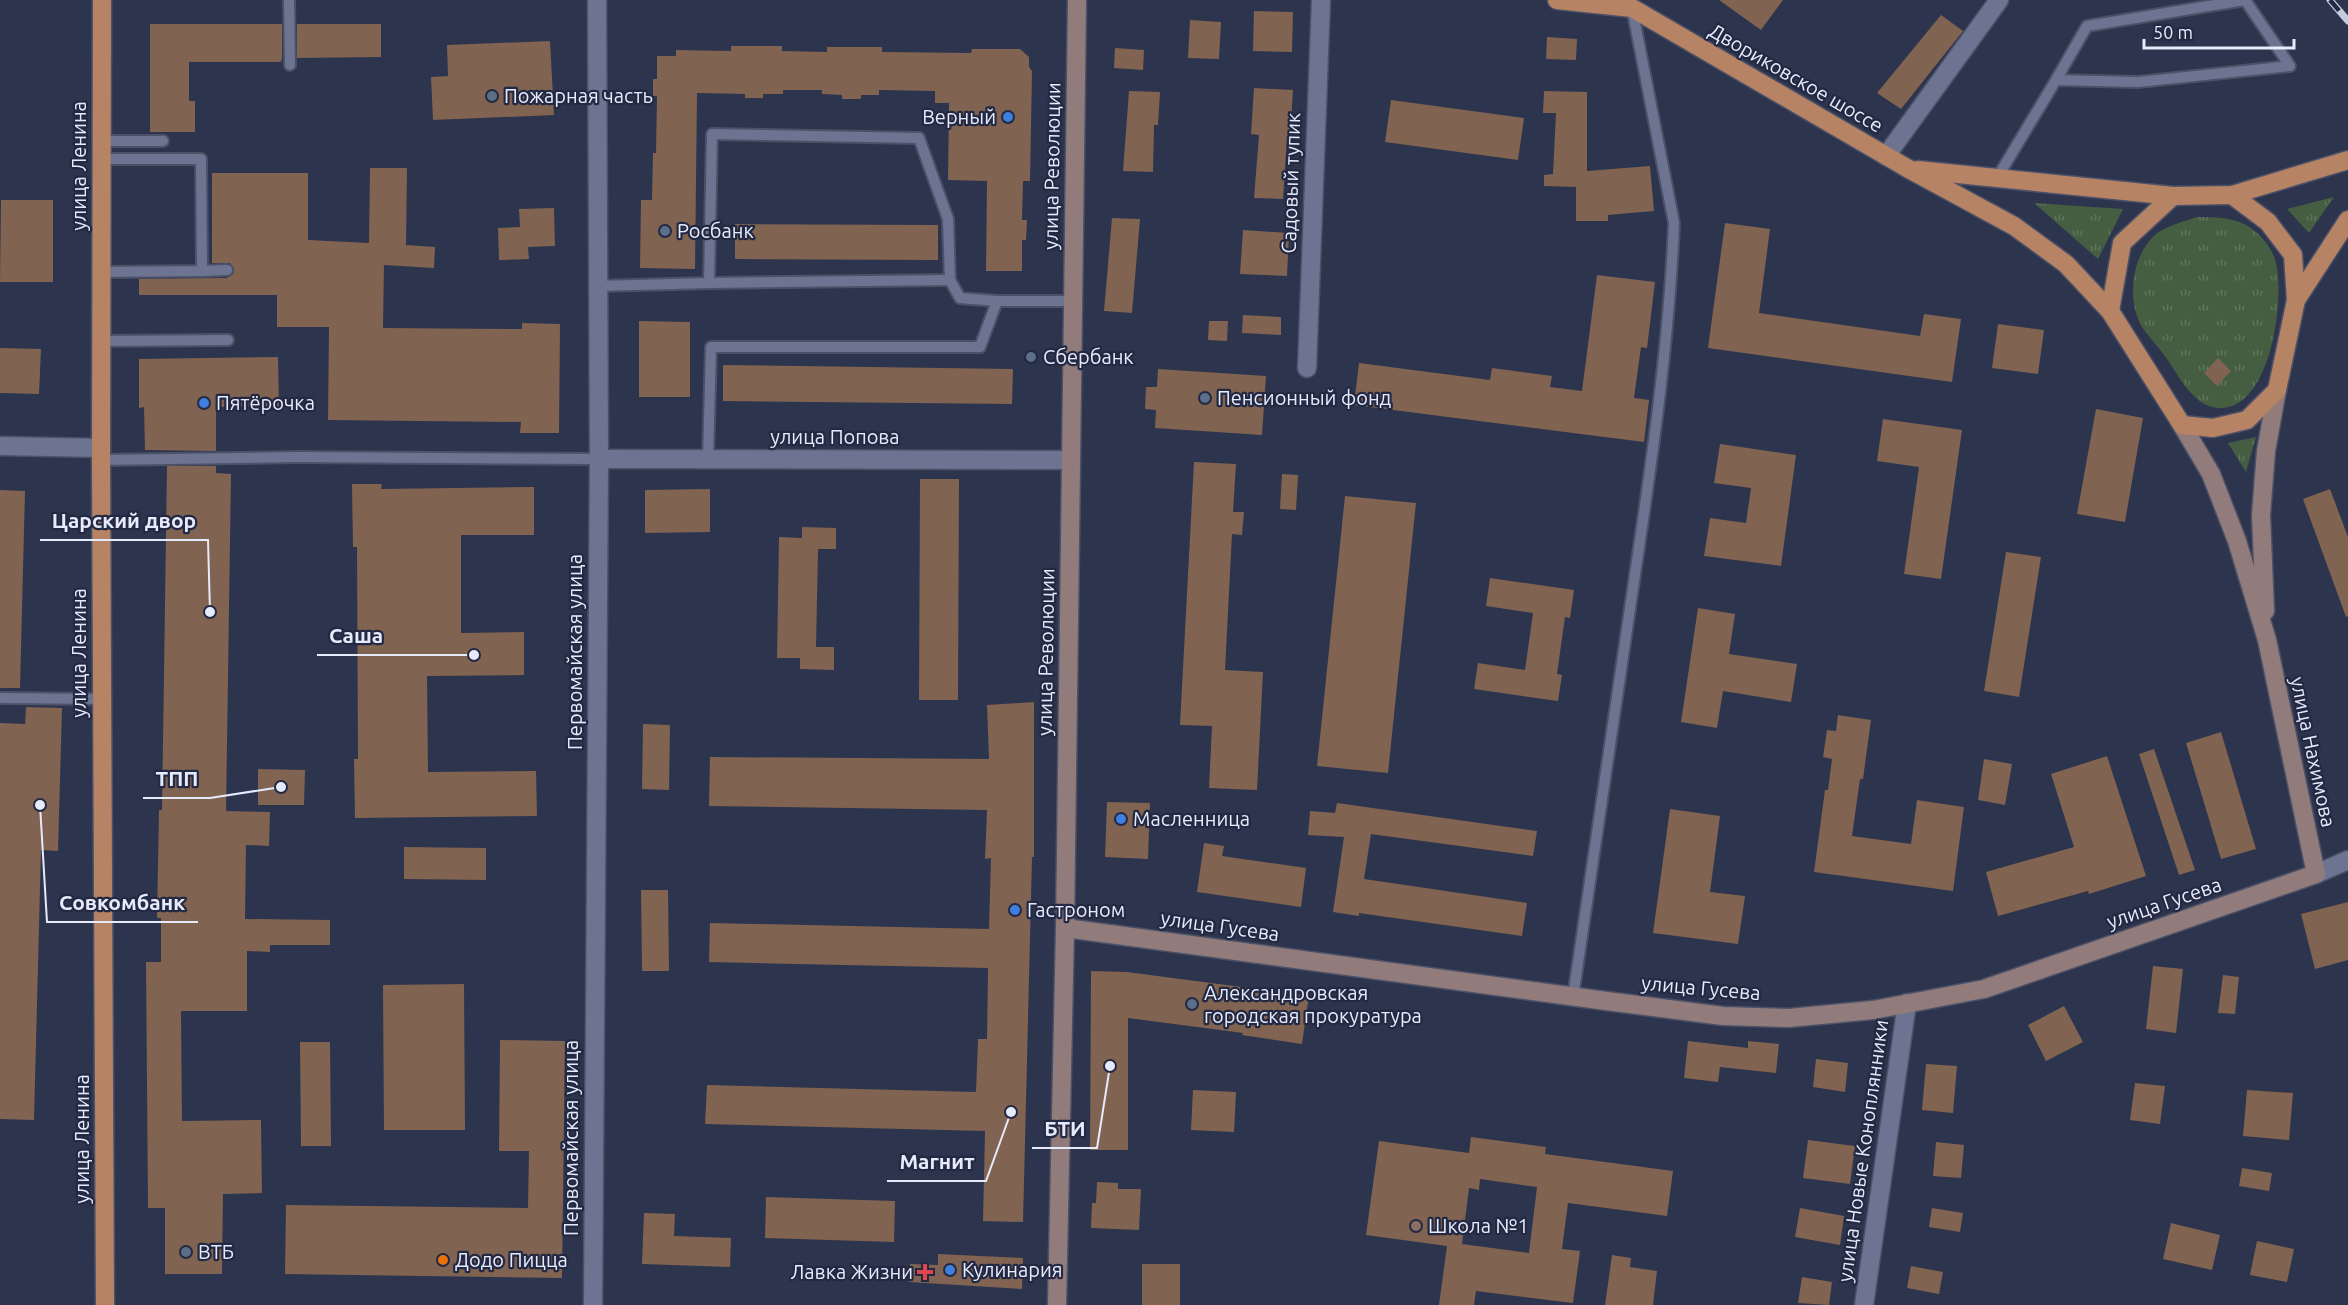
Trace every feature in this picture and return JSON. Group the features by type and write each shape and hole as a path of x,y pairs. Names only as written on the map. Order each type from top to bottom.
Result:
{"main road":[{"name":"улица Ленина","path":"102,0 101,454 105,1305"},
{"name":"улица Революции","path":"1057,1305 1065,928 1077,0"},
{"path":"1557,0 1632,4"},
{"name":"Двориковское шоссе","path":"1632,4 1886,156 2014,226 2066,264 2110,311"},
{"path":"1907,168 2173,196 2232,195 2348,160"},
{"path":"2232,195 2268,222 2293,255 2296,300 2266,451 2261,515 2267,640"},
{"path":"2173,196 2122,243 2110,311 2182,424 2215,483 2237,541 2267,640"},
{"path":"2296,300 2348,219"},
{"path":"2182,424 2213,428 2247,420 2277,390"},
{"name":"улица Нахимова","path":"2267,640 2316,874"},
{"name":"улица Гусева","path":"1065,928 1723,1016 1789,1018 1873,1010 1984,989 2316,874"}],"street":[{"name":"Первомайская улица","path":"593,1305 599,459 597,0"},
{"name":"Садовый тупик","path":"1307,368 1321,0"},
{"path":"1886,156 1999,0"},
{"path":"0,446 101,454"},
{"name":"улица Попова","path":"599,459 1071,460"},
{"path":"2316,874 2348,861"},
{"name":"улица Новые Коноплянники","path":"1864,1305 1908,1004"}],"lane":[{"path":"289,0 290,64"},
{"path":"1997,178 2087,26 2245,0 2290,66 2138,82 2056,80"},
{"path":"1573,997 1646,500 1666,341 1673,244 1674,223 1632,4"},
{"path":"709,283 712,134 919,138 948,219 950,280 960,298 997,301 1073,301"},
{"path":"102,150 163,141"},
{"path":"102,150 201,159 202,271"},
{"path":"101,272 227,270"},
{"path":"598,286 950,280"},
{"path":"708,459 711,347 980,347 997,301"},
{"path":"101,341 228,340"},
{"path":"101,454 599,459"},
{"path":"0,699 102,699"}],"green space":[{"path":"2334,197 2309,233 2287,209"},
{"path":"2034,203 2123,209 2098,259"},
{"path":"2197,217 2228,219 2251,228 2265,241 2272,252 2278,280 2276,325 2262,373 2251,392 2236,404 2218,408 2201,402 2188,389 2142,327 2134,304 2134,278 2141,254 2147,244 2165,229"},
{"path":"2256,437 2246,472 2228,443"}],"building":[{"path":"1719,0 1783,0 1761,30"},
{"path":"1254,11 1293,12 1292,52 1253,51"},
{"path":"1941,15 1963,31 1901,109 1877,93"},
{"path":"1190,20 1221,22 1219,59 1188,58"},
{"path":"150,24 282,24 281,62 189,62 189,101 195,101 195,132 150,132"},
{"path":"297,24 381,24 381,57 297,58"},
{"path":"1547,37 1577,39 1576,60 1546,59"},
{"name":"Пожарная часть","path":"550,41 554,115 433,120 431,77 448,76 447,45"},
{"path":"731,46 782,46 782,51 827,52 827,47 882,47 882,52 971,53 972,49 1020,49 1029,57 1029,67 1032,71 1030,181 1023,181 1022,220 1027,220 1026,240 1022,240 1022,271 986,271 987,181 948,180 949,103 935,103 935,91 879,90 879,95 861,95 861,99 842,99 842,95 822,94 822,90 783,90 783,94 763,94 763,98 745,98 745,94 697,93 695,269 640,268 641,200 652,200 653,153 656,153 657,96 653,96 653,79 657,79 657,56 676,56 676,50 731,51"},
{"path":"1115,48 1144,50 1143,70 1114,68"},
{"path":"1254,88 1293,90 1283,199 1254,198 1259,135 1251,134"},
{"path":"1129,91 1160,92 1158,125 1154,125 1153,172 1123,171"},
{"path":"1544,91 1587,92 1587,171 1650,166 1654,211 1608,215 1608,221 1576,221 1576,187 1544,186 1544,175 1553,174 1556,113 1543,113"},
{"path":"1391,100 1524,118 1518,160 1385,142"},
{"path":"370,168 407,168 406,245 435,247 434,268 384,265 383,328 522,329 522,323 560,324 559,433 520,433 521,422 328,420 329,327 277,327 277,295 139,295 139,279 227,278 233,274 234,269 230,263 212,263 212,173 308,173 308,240 369,243"},
{"path":"1,200 53,200 53,282 0,282"},
{"path":"554,208 555,246 528,247 529,259 499,260 498,228 520,227 519,209"},
{"path":"1112,218 1140,219 1132,313 1104,311"},
{"path":"1725,223 1770,229 1759,313 1920,336 1924,314 1961,319 1952,382 1708,348"},
{"path":"735,224 938,225 938,260 735,259"},
{"path":"1243,230 1289,233 1287,276 1240,274"},
{"path":"1597,275 1655,282 1647,348 1641,347 1634,398 1649,400 1644,442 1354,405 1359,363 1490,380 1492,368 1552,376 1550,387 1582,391"},
{"path":"1243,315 1281,317 1281,335 1242,333"},
{"path":"639,321 690,322 690,397 639,397"},
{"path":"1209,321 1228,321 1227,341 1208,340"},
{"path":"1998,324 2044,330 2038,374 1992,368"},
{"path":"0,348 41,349 39,394 0,393"},
{"path":"278,357 279,406 216,407 216,451 145,450 144,407 139,408 139,359"},
{"path":"2218,358 2231,371 2217,386 2204,373"},
{"path":"723,365 1013,369 1012,404 723,401"},
{"name":"Пенсионный фонд","path":"1158,369 1266,376 1262,435 1155,428 1156,410 1145,409 1146,387 1157,387"},
{"path":"2096,409 2143,418 2125,522 2077,514"},
{"path":"1883,419 1962,430 1941,579 1904,574 1919,467 1877,461"},
{"path":"1720,444 1796,455 1781,566 1704,556 1710,518 1746,523 1751,488 1714,483"},
{"path":"1194,462 1236,464 1233,512 1244,512 1242,535 1232,534 1225,670 1263,672 1257,790 1209,788 1212,726 1180,725"},
{"path":"167,466 216,466 216,473 231,474 226,811 270,812 269,846 246,845 245,919 330,920 330,945 270,945 270,952 247,951 247,1011 181,1011 182,1121 261,1120 262,1193 223,1194 222,1274 165,1274 165,1208 148,1208 146,962 161,962 161,918 157,918 159,810 162,810"},
{"path":"1282,474 1298,475 1296,510 1280,509"},
{"path":"920,479 959,479 958,700 919,700"},
{"path":"352,484 382,484 381,489 534,487 534,535 461,535 461,633 524,632 524,675 427,676 428,772 536,771 537,816 355,818 354,759 358,759 357,547 353,547"},
{"path":"710,489 710,532 645,533 645,490"},
{"path":"2330,489 2348,537 2348,616 2346,617 2303,499"},
{"path":"0,490 25,491 20,688 0,688"},
{"path":"1345,496 1416,503 1388,773 1317,766"},
{"path":"802,527 836,528 836,549 818,549 816,647 834,647 834,670 800,669 800,658 777,658 779,537 802,538"},
{"path":"2006,552 2041,557 2019,697 1984,691"},
{"path":"1490,578 1574,590 1570,618 1565,617 1557,674 1562,675 1558,701 1474,689 1478,663 1525,670 1533,613 1486,606"},
{"path":"1698,608 1735,614 1729,654 1797,664 1791,702 1723,691 1717,728 1681,722"},
{"path":"1034,702 1034,857 1032,857 1023,1222 983,1221 985,1131 705,1124 707,1085 976,1092 978,1039 987,1039 988,968 709,962 710,923 989,929 991,858 985,859 987,810 709,806 710,757 989,759 987,705"},
{"path":"26,707 62,708 58,851 41,850 34,1120 0,1119 0,723 25,724"},
{"path":"1838,715 1871,720 1852,836 1911,844 1917,800 1964,807 1953,891 1814,872 1825,790 1828,790 1832,759 1823,757 1827,730 1836,731"},
{"path":"643,724 670,725 669,790 642,789"},
{"path":"2221,732 2256,849 2221,859 2186,743"},
{"path":"2154,749 2195,870 2179,875 2139,754"},
{"path":"2107,756 2146,876 2089,894 2088,891 1998,916 1986,872 2074,847 2051,774"},
{"path":"1984,759 2012,764 2005,805 1978,800"},
{"path":"258,769 305,770 304,805 258,805"},
{"path":"1107,802 1150,803 1148,859 1105,857"},
{"path":"1337,803 1537,831 1533,856 1371,834 1364,879 1527,903 1522,936 1359,913 1359,916 1333,912 1344,837 1308,835 1310,811 1335,813"},
{"path":"1670,809 1720,816 1710,892 1745,896 1738,944 1653,933"},
{"path":"1204,843 1224,846 1222,856 1306,868 1301,907 1197,892"},
{"path":"404,847 486,848 486,880 404,879"},
{"path":"641,890 668,890 669,971 642,971"},
{"path":"2348,902 2348,960 2315,969 2301,914"},
{"path":"2153,966 2183,969 2176,1033 2146,1029"},
{"path":"1091,971 1127,972 1309,996 1302,1044 1242,1035 1243,1033 1128,1018 1128,1150 1090,1150"},
{"path":"2223,975 2239,977 2235,1014 2218,1013"},
{"path":"464,984 465,1130 384,1130 383,985"},
{"path":"2064,1006 2083,1042 2046,1061 2028,1025"},
{"path":"500,1040 565,1041 562,1278 285,1274 286,1205 528,1208 529,1151 499,1151"},
{"path":"1688,1041 1748,1048 1748,1041 1779,1044 1776,1073 1720,1067 1718,1082 1684,1078"},
{"path":"300,1042 330,1042 331,1146 301,1146"},
{"path":"1816,1059 1848,1063 1845,1092 1813,1087"},
{"path":"1926,1064 1957,1066 1953,1113 1922,1110"},
{"path":"2135,1083 2165,1086 2160,1124 2130,1120"},
{"path":"1193,1090 1236,1092 1234,1132 1191,1130"},
{"path":"2247,1090 2293,1093 2289,1140 2243,1136"},
{"name":"Школа №1","path":"1471,1137 1546,1147 1545,1154 1673,1171 1667,1216 1568,1203 1562,1249 1580,1251 1573,1303 1476,1291 1474,1305 1439,1305 1447,1246 1366,1235 1379,1141 1469,1153","holes":["1480,1179 1537,1187 1529,1253 1462,1244 1469,1188 1479,1190"]},
{"path":"1808,1140 1855,1146 1850,1184 1803,1178"},
{"path":"1936,1142 1964,1145 1961,1178 1933,1176"},
{"path":"2242,1168 2272,1173 2269,1191 2239,1186"},
{"path":"1097,1182 1118,1183 1118,1189 1141,1189 1139,1230 1091,1228 1092,1203 1096,1203"},
{"path":"766,1197 895,1201 894,1242 765,1238"},
{"path":"1800,1208 1844,1216 1840,1245 1795,1237"},
{"path":"1932,1208 1963,1213 1960,1232 1929,1227"},
{"path":"644,1213 675,1214 674,1236 731,1238 730,1267 642,1264"},
{"path":"2171,1223 2220,1235 2212,1270 2163,1259"},
{"path":"2257,1241 2294,1249 2287,1282 2250,1275"},
{"path":"938,1254 1023,1258 1022,1289 909,1282 910,1264 938,1265"},
{"path":"1612,1255 1631,1258 1630,1267 1657,1271 1653,1305 1605,1305"},
{"path":"1142,1264 1180,1264 1180,1305 1142,1305"},
{"path":"1911,1266 1943,1272 1939,1294 1907,1288"},
{"path":"1802,1277 1832,1282 1829,1305 1798,1303"}],"railway":[{"path":"2330,0 2348,21"}],"place":[{"name":"Пожарная часть","path":"492,96"},
{"name":"Верный","path":"1008,117"},
{"name":"Росбанк","path":"665,231"},
{"name":"Сбербанк","path":"1031,357"},
{"name":"Пенсионный фонд","path":"1205,398"},
{"name":"Пятёрочка","path":"204,403"},
{"name":"Царский двор","path":"210,612"},
{"name":"Саша","path":"474,655"},
{"name":"ТПП","path":"281,787"},
{"name":"Совкомбанк","path":"40,805"},
{"name":"Масленница","path":"1121,819"},
{"name":"Гастроном","path":"1015,910"},
{"name":"Александровская городская прокуратура","path":"1192,1004"},
{"name":"БТИ","path":"1110,1066"},
{"name":"Магнит","path":"1011,1112"},
{"name":"Школа №1","path":"1416,1226"},
{"name":"ВТБ","path":"186,1252"},
{"name":"Додо Пицца","path":"443,1260"},
{"name":"Кулинария","path":"950,1270"},
{"name":"Лавка Жизни","path":"925,1272"}]}
